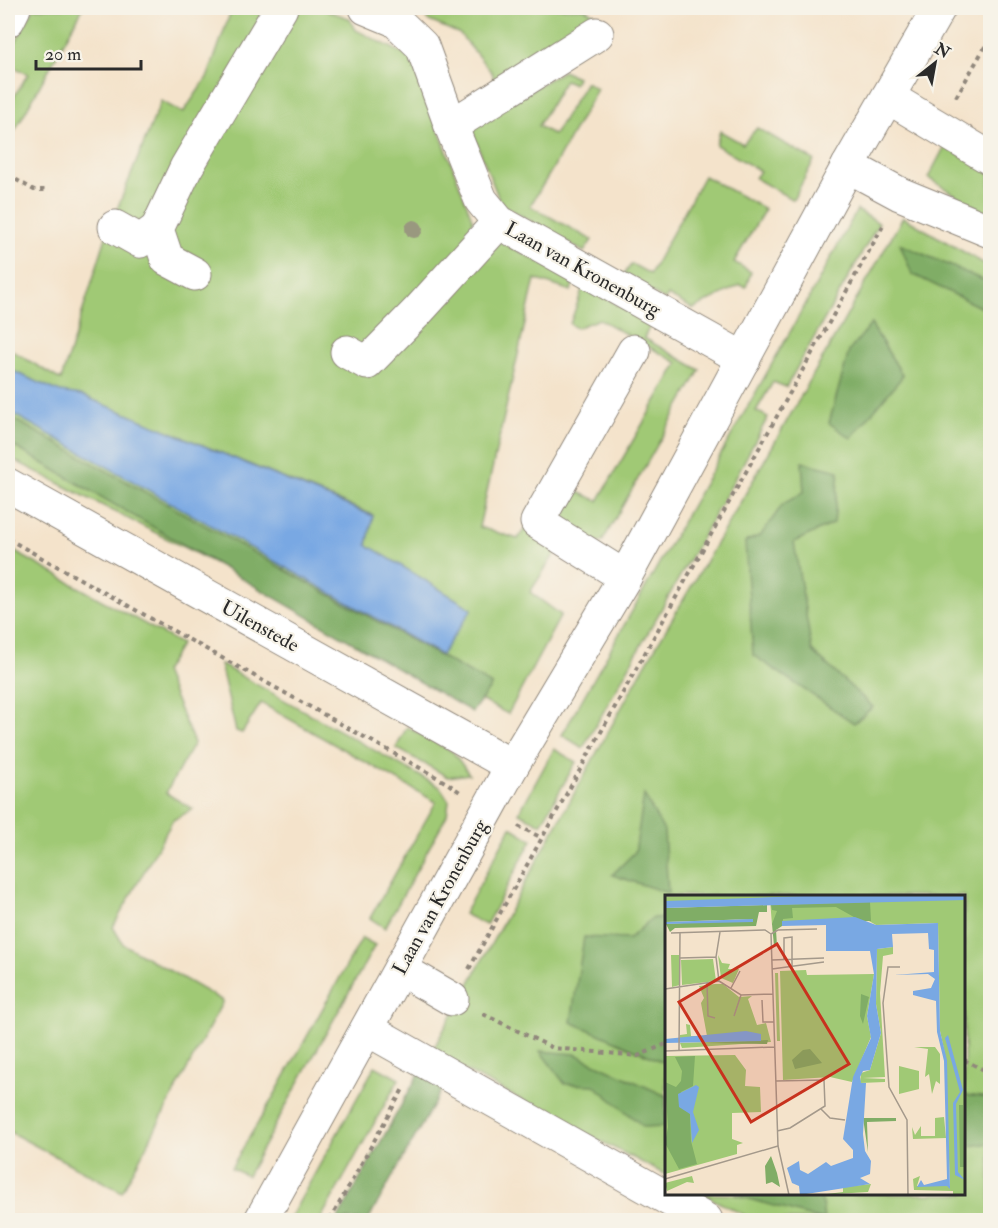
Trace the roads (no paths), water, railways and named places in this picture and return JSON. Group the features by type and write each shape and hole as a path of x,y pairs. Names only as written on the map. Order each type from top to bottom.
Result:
{"street":[{"path":"8,20 14,8"},
{"path":"115,227 140,241 157,229 186,168 281,8"},
{"path":"366,8 399,14"},
{"name":"Laan van Kronenburg","path":"261,1221 512,766 625,577 848,166 939,8"},
{"name":"Laan van Kronenburg","path":"399,14 422,46 481,200 499,222 744,359"},
{"path":"451,126 597,34"},
{"path":"888,97 939,126 987,148"},
{"path":"848,166 900,194 990,231"},
{"path":"347,352 367,363 499,222"},
{"path":"157,229 167,259 195,274"},
{"path":"625,577 537,522 634,351"},
{"name":"Uilenstede","path":"8,485 512,766"},
{"path":"400,969 452,999"},
{"path":"367,1029 706,1221"}],"water":[{"path":"8,369 60,392 81,395 373,516 367,545 472,609 441,655 8,411"}]}
